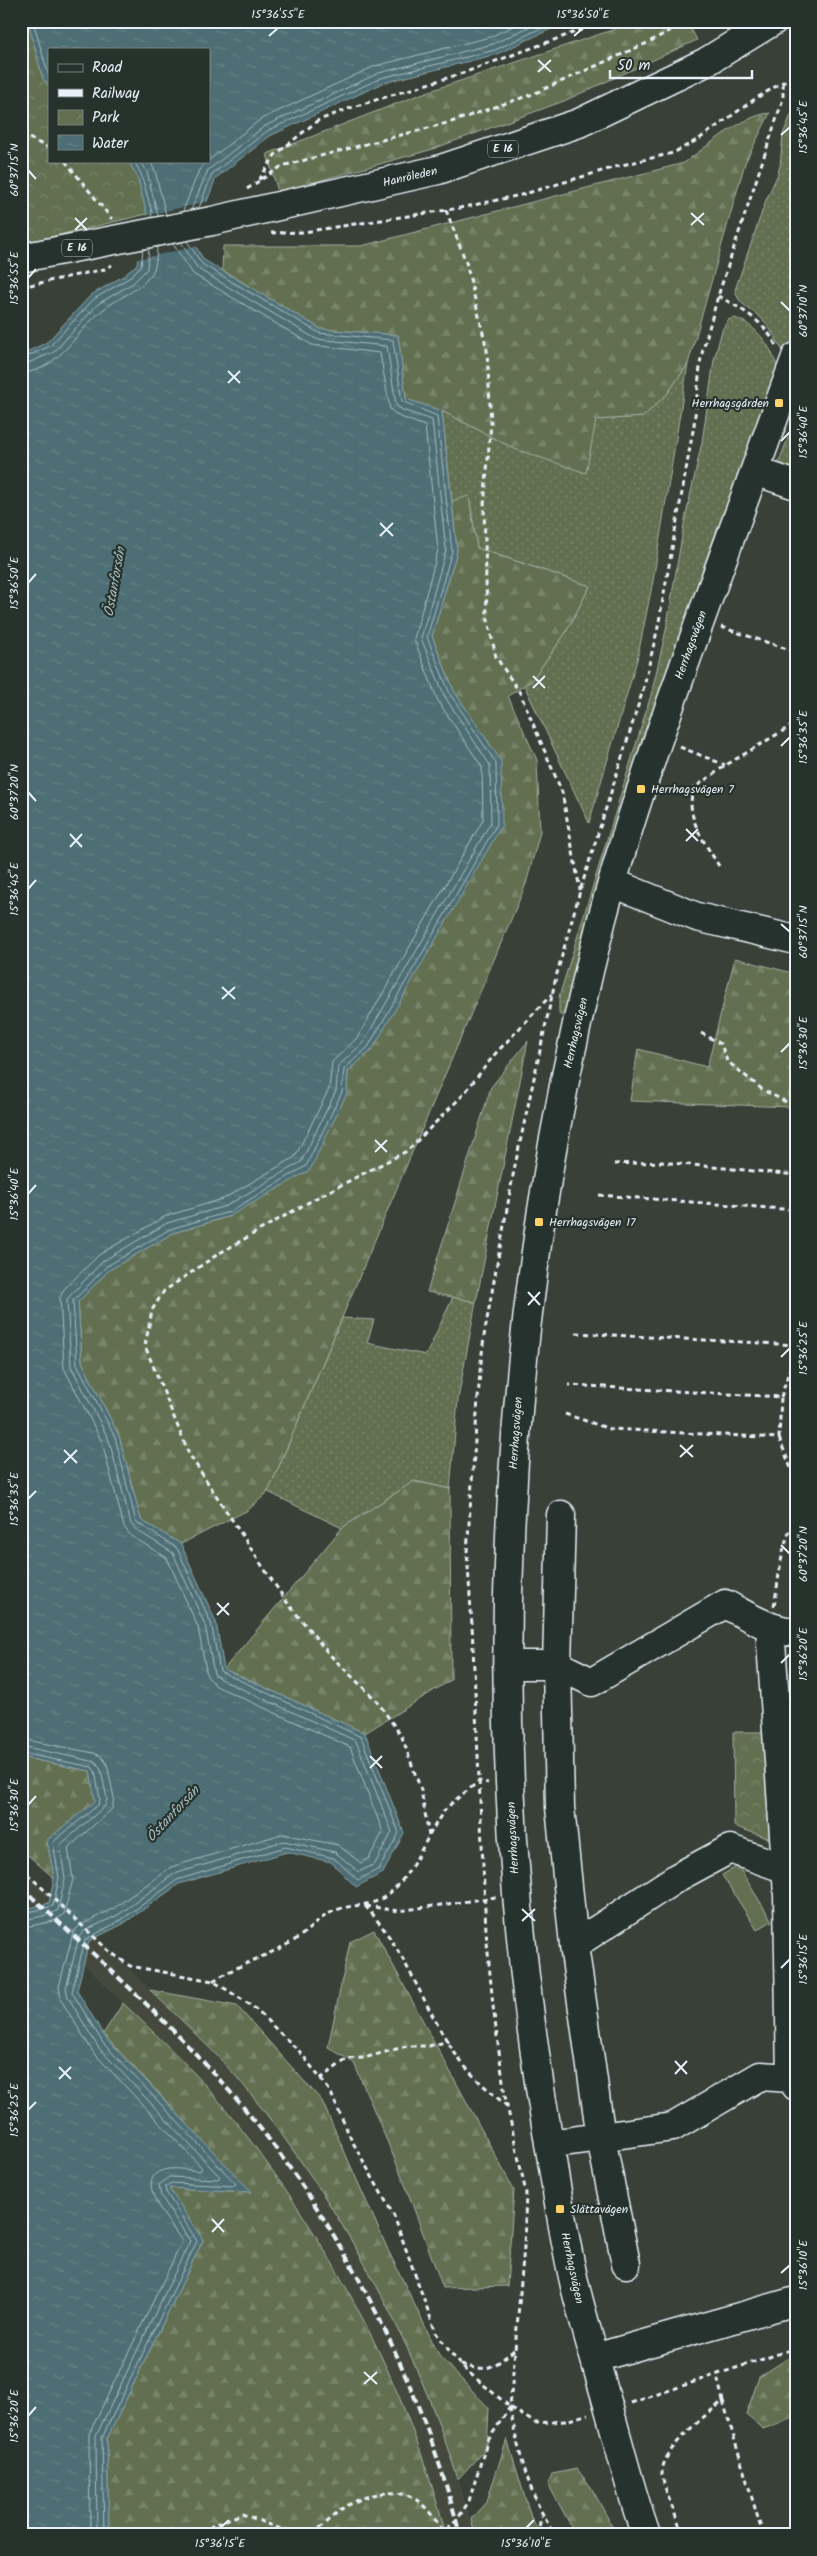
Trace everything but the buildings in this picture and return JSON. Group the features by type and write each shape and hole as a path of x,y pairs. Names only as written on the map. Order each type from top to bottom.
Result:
{"main road":[{"name":"Hanröleden","path":"21,258 124,231 212,221 438,170 578,123 706,62 773,21"},
{"name":"Herrhagsvägen","path":"646,2535 573,2278 532,2048 516,1893 507,1665 506,1603 512,1486 520,1384 538,1232 556,1124 612,883 658,739 795,360"},
{"path":"754,471 796,485"},
{"path":"612,883 697,917 796,940"},
{"path":"561,1515 557,1664 560,1807 574,1945 601,2138 626,2264"},
{"path":"507,1665 557,1664 592,1682 725,1604 783,1630 794,2082 760,2076 673,2127 549,2144"},
{"path":"574,1945 678,1877 730,1849 790,1884"},
{"path":"595,2358 796,2301"}],"path":[{"path":"257,182 275,155 317,121 353,106 463,73 606,21"},
{"path":"243,191 282,166 451,122 533,94 647,43 688,21"},
{"path":"265,233 303,232 446,210 521,195 622,165 673,153 699,139 755,99 796,74"},
{"path":"592,854 643,690 658,628 694,425 701,357 718,296 783,98 783,83"},
{"path":"21,134 41,142 48,147"},
{"path":"65,162 124,231"},
{"path":"446,210 466,262 488,350 491,423 484,506 487,616 496,657 520,693 562,792 580,892"},
{"path":"21,287 105,269 114,264"},
{"path":"718,296 747,312 774,342 781,357 795,360"},
{"path":"700,620 796,652"},
{"path":"720,866 698,831 691,804 691,794 694,788 726,765 796,723"},
{"path":"658,739 726,765"},
{"path":"429,1836 421,1790 402,1737 377,1702 329,1654 263,1568 189,1454 145,1346 152,1310 164,1291 218,1254 316,1198 407,1151 463,1095 495,1054 552,994"},
{"path":"701,1033 721,1044 727,1061 763,1090 796,1107"},
{"path":"614,1164 661,1162 796,1175"},
{"path":"599,1194 796,1210"},
{"path":"576,1333 796,1345"},
{"path":"796,1350 781,1397 779,1438 796,1481"},
{"path":"569,1385 781,1397"},
{"path":"565,1414 610,1429 779,1438"},
{"path":"783,1630 779,1581 780,1555 787,1532 796,1517"},
{"path":"365,1906 392,1891 412,1866 443,1812 479,1781"},
{"path":"21,1868 109,1951 130,1966 213,1980 252,2006 301,2053 330,2091 351,2139 394,2216 436,2333 460,2365 510,2408 535,2424 566,2420 590,2414"},
{"path":"213,1980 238,1965 288,1944 307,1933 330,1913 347,1907 365,1906 399,1911 516,1893"},
{"path":"365,1906 382,1925 402,1955 459,2058 479,2082 508,2107"},
{"path":"320,2078 347,2059 364,2058 408,2046 429,2046 449,2041"},
{"path":"630,2403 717,2376 796,2348"},
{"path":"460,2365 481,2370 495,2365 514,2350"},
{"path":"717,2376 763,2535"},
{"path":"683,2535 662,2474 664,2459 702,2419 723,2401"},
{"path":"510,2408 524,2471 542,2515 555,2535"},
{"path":"203,2535 213,2525 242,2514 288,2531 312,2531 322,2527 353,2501 376,2495 392,2494 414,2498 422,2504 443,2530"},
{"path":"538,2535 542,2515"},
{"path":"790,2535 796,2531"}],"shaded area":[{"path":"21,1869 108,1948 203,2042 244,2086 292,2147 349,2235 377,2285 423,2379 444,2435 475,2535 446,2535 397,2390 352,2298 325,2249 268,2164 222,2104 182,2062 88,1968 21,1907"}],"green space":[{"path":"21,21 28,21 43,79 48,83 48,162 129,162 137,176 147,214 21,244"},
{"path":"639,21 687,21 697,40 564,101 430,150 278,192 267,154 421,94"},
{"path":"796,103 796,337 789,357 764,321 743,304 735,290 766,200 777,176 780,166 783,134"},
{"path":"770,113 745,163 688,364 667,394 643,417 596,420 586,473 515,449 442,411 406,399 398,335 321,329 222,270 223,246 361,246 684,163 737,125 759,115"},
{"path":"734,318 750,326 763,339 773,355 778,372 708,554 679,640 573,1022 559,1014 559,997 651,695 666,630 684,524 702,442 714,360 722,330 728,320"},
{"path":"688,364 653,581 637,660 589,823 524,685 531,681 565,634 590,586 477,548 469,497 452,501 442,411 515,449 596,420 643,417 667,394"},
{"path":"796,418 796,472 778,464"},
{"path":"469,496 477,548 590,586 565,634 531,681 508,696 537,760 540,832 526,884 268,1492 248,1510 181,1544 141,1520 119,1436 82,1362 78,1302 109,1270 173,1233 231,1216 347,1093 348,1071 372,1050 501,761 454,691 432,636 457,551 452,501"},
{"path":"735,958 796,974 796,1110 791,1107 630,1101 638,1049 707,1067"},
{"path":"528,1041 476,1302 427,1292 491,1087"},
{"path":"453,1297 476,1302 458,1399 450,1489 414,1481 342,1528 268,1492 342,1318 374,1320 367,1343 426,1355"},
{"path":"414,1481 450,1489 451,1680 365,1733 224,1669 342,1528"},
{"path":"733,1732 769,1732 773,1840 734,1826"},
{"path":"21,1757 90,1771 96,1801 47,1840 54,1878 21,1849"},
{"path":"738,1866 772,1921 757,1930 722,1875"},
{"path":"374,1930 514,2190 507,2286 443,2288 403,2179 354,2063 328,2047 350,1942"},
{"path":"150,1990 237,2006 322,2101 388,2250 440,2357 489,2408 487,2447 458,2479 440,2426 419,2374 370,2273 342,2225 280,2132 245,2087 211,2049"},
{"path":"123,2003 162,2040 223,2106 260,2154 328,2255 384,2363 408,2419 429,2477 446,2535 109,2535 107,2439 203,2240 169,2188 251,2192 103,2034"},
{"path":"796,2353 796,2417 763,2429 746,2415 759,2377"},
{"path":"507,2439 531,2517 541,2535 475,2535 471,2519 487,2501"},
{"path":"577,2469 591,2487 617,2535 576,2535 548,2484 552,2474"}],"water":[{"name":"Östanforsån","path":"28,21 568,21 497,54 383,83 270,136 216,178 192,240 204,260 321,329 398,335 406,399 442,411 457,551 432,636 454,691 501,761 502,825 372,1050 348,1071 347,1093 310,1170 230,1216 173,1233 109,1270 78,1302 82,1362 119,1436 141,1520 181,1544 216,1622 224,1669 365,1733 404,1833 383,1873 356,1887 331,1862 287,1852 179,1884 123,1924 89,1941 77,1991 107,2040 252,2192 169,2188 203,2240 107,2439 109,2535 21,2535 21,1910 49,1903 54,1878 47,1840 95,1801 90,1771 21,1757 21,355 47,342 91,295 125,275 137,264 139,241 147,214 137,176 129,162 210,162 210,48 48,48 48,83 43,79"}],"pier":[{"path":"210,201 194,240 199,246 134,260 136,241 144,216"}],"railway":[{"path":"21,1887 130,1988 208,2067 270,2141 306,2192 340,2246 371,2302 398,2359 423,2418 460,2535"}],"place":[{"name":"Herrhagsgården","path":"779,403"},
{"name":"Herrhagsvägen 7","path":"641,789"},
{"name":"Herrhagsvägen 17","path":"539,1222"},
{"name":"Slättavägen","path":"560,2209"}]}
